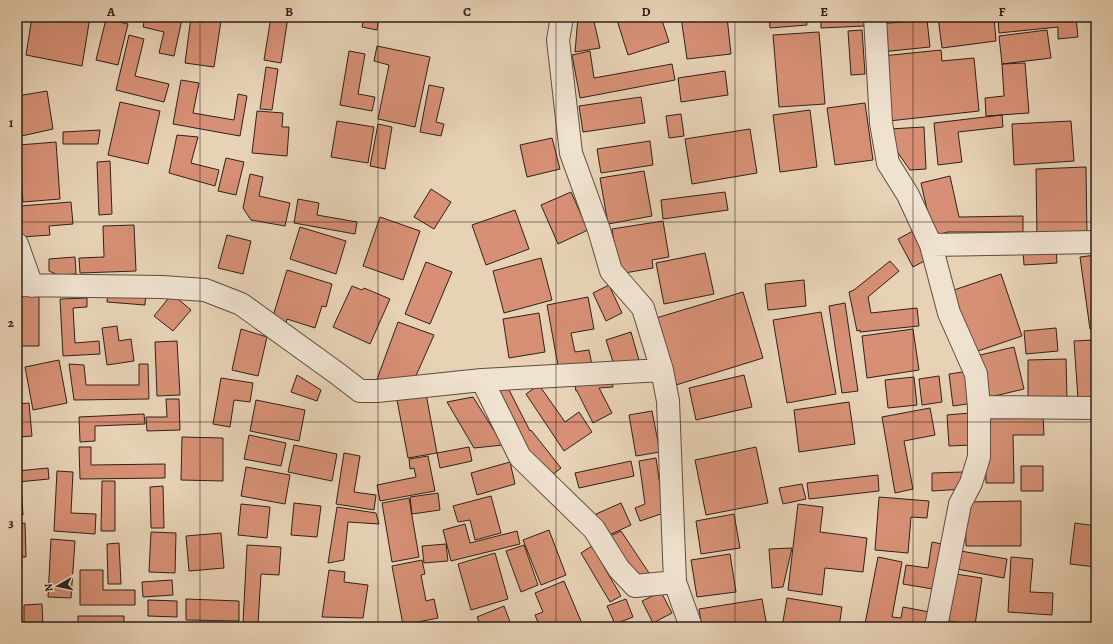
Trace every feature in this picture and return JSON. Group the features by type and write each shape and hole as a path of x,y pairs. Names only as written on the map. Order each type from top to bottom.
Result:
{"street":[{"path":"562,17 558,40 571,153 599,230 611,271 643,308 662,370 668,401 675,582 691,627"},
{"path":"874,17 881,123 888,163 908,195 931,245 949,313 976,374 979,457 971,483 960,504 936,627"},
{"path":"931,245 1096,242"},
{"path":"17,244 25,286 162,287 205,290 241,304 360,391 377,391 482,380 662,370"},
{"path":"482,380 520,457 594,529 619,569 635,586 675,582"},
{"path":"978,407 1096,408"}],"building":[{"path":"32,17 90,17 82,66 26,55"},
{"path":"145,17 174,17 182,19 174,56 159,53 164,32 143,27"},
{"path":"191,17 221,21 214,67 185,63"},
{"path":"245,17 267,17 266,20"},
{"path":"271,17 288,17 281,63 264,60"},
{"path":"364,17 379,17 377,30 362,27"},
{"path":"578,17 593,17 600,48 575,52"},
{"path":"616,17 661,17 669,42 628,55"},
{"path":"681,17 727,17 731,54 687,59"},
{"path":"769,17 806,17 807,25 770,28"},
{"path":"821,17 864,17 864,26 821,28"},
{"path":"938,17 974,17 974,19 994,17 996,41 942,48"},
{"path":"998,17 1076,17 1078,37 1058,39 1058,27 999,33"},
{"path":"106,19 128,24 118,65 96,60"},
{"path":"927,20 930,47 881,52 878,24"},
{"path":"862,30 865,74 851,75 848,31"},
{"path":"1047,30 1051,58 1002,64 999,36"},
{"path":"819,32 825,104 779,107 773,35"},
{"path":"129,35 144,39 135,76 169,84 164,102 116,90"},
{"path":"377,46 430,57 415,127 378,119 389,65 374,61"},
{"path":"941,50 942,61 974,58 979,111 889,121 882,56"},
{"path":"349,51 365,54 358,94 375,97 372,111 340,105"},
{"path":"590,51 594,78 672,64 675,80 580,98 572,55"},
{"path":"1025,63 1029,113 986,116 985,98 1004,96 1002,64"},
{"path":"266,67 278,69 272,110 260,109"},
{"path":"725,71 728,95 681,102 678,78"},
{"path":"181,80 199,83 193,113 234,120 238,94 247,96 240,136 173,124"},
{"path":"429,85 444,88 436,122 444,124 441,136 420,132"},
{"path":"47,91 53,129 17,137 17,96"},
{"path":"641,97 645,123 583,132 579,106"},
{"path":"120,102 160,111 148,164 108,155"},
{"path":"865,103 873,160 835,165 827,108"},
{"path":"810,110 817,167 780,172 773,115"},
{"path":"257,111 283,113 282,127 289,127 287,156 252,153"},
{"path":"681,114 684,136 669,138 666,116"},
{"path":"1002,115 1003,127 958,132 962,162 938,165 934,123"},
{"path":"337,121 374,127 368,163 331,157"},
{"path":"1071,121 1074,161 1014,165 1012,124"},
{"path":"378,124 392,127 385,169 370,166"},
{"path":"924,127 926,169 910,170 891,143 889,129"},
{"path":"750,129 757,173 692,184 685,139"},
{"path":"100,130 98,144 63,144 63,132"},
{"path":"177,135 198,137 191,163 219,170 215,186 169,173"},
{"path":"552,138 560,169 527,177 520,145"},
{"path":"650,141 653,165 601,173 597,149"},
{"path":"56,142 60,199 23,202 19,145"},
{"path":"226,158 244,162 236,195 218,191"},
{"path":"110,161 112,214 99,215 97,162"},
{"path":"1086,167 1087,236 1037,238 1036,169"},
{"path":"644,171 652,216 608,224 600,178"},
{"path":"250,174 263,177 259,196 290,203 285,226 251,220 243,208"},
{"path":"950,176 959,217 1023,216 1023,232 948,232 933,236 921,183"},
{"path":"431,189 451,202 434,229 414,217"},
{"path":"571,192 588,230 558,244 541,205"},
{"path":"725,192 728,210 663,219 661,200"},
{"path":"298,199 319,203 317,215 357,222 355,234 294,223"},
{"path":"71,202 73,224 49,226 50,235 22,237 20,206"},
{"path":"515,210 529,249 486,265 472,225"},
{"path":"380,217 420,231 403,280 363,266"},
{"path":"663,221 669,257 652,260 653,268 619,274 612,229"},
{"path":"134,225 136,271 80,273 79,258 104,257 103,226"},
{"path":"300,227 346,241 336,274 290,259"},
{"path":"913,231 928,259 913,267 898,239"},
{"path":"227,235 251,241 243,274 218,268"},
{"path":"1056,248 1057,263 1024,265 1023,251"},
{"path":"705,253 714,294 664,304 656,263"},
{"path":"1096,255 1096,328 1090,329 1080,257"},
{"path":"75,257 76,274 58,275 49,271 49,259"},
{"path":"541,258 552,300 504,313 493,271"},
{"path":"890,261 899,271 868,297 871,313 917,308 919,326 860,332 860,330 857,331 849,292 854,290"},
{"path":"426,262 452,272 430,324 405,314"},
{"path":"287,270 332,284 326,307 322,306 315,328 287,319 285,327 271,323"},
{"path":"1001,274 1022,336 972,353 951,291"},
{"path":"804,280 806,306 768,310 765,284"},
{"path":"609,285 622,313 606,321 593,293"},
{"path":"352,286 362,290 364,288 390,299 370,344 333,327"},
{"path":"108,289 146,291 145,305 107,302"},
{"path":"743,292 763,358 676,385 656,318"},
{"path":"172,294 191,310 173,331 154,316"},
{"path":"17,295 39,295 39,346 17,346"},
{"path":"588,297 594,329 571,333 575,352 589,350 592,365 559,371 547,305"},
{"path":"87,298 87,307 73,308 75,343 99,341 100,354 63,356 60,299"},
{"path":"845,303 858,391 842,393 829,306"},
{"path":"821,312 836,394 787,403 773,320"},
{"path":"539,313 545,352 509,358 503,319"},
{"path":"398,322 434,335 415,378 376,382"},
{"path":"117,326 119,341 131,339 134,361 107,365 102,328"},
{"path":"1056,328 1058,351 1026,354 1024,331"},
{"path":"241,329 267,337 258,376 232,370"},
{"path":"913,329 919,370 867,378 862,336"},
{"path":"631,332 640,364 615,368 606,340"},
{"path":"1093,340 1096,398 1078,399 1074,341"},
{"path":"177,341 180,395 157,396 155,342"},
{"path":"1014,347 1024,389 986,398 976,356"},
{"path":"1066,359 1067,397 1028,398 1028,360"},
{"path":"59,360 67,403 33,410 25,367"},
{"path":"69,364 84,365 86,385 139,385 139,364 148,364 149,399 74,400"},
{"path":"970,371 974,403 953,406 949,374"},
{"path":"297,375 321,390 317,401 291,392"},
{"path":"744,375 752,407 696,420 689,388"},
{"path":"611,376 613,387 599,388 612,413 593,423 576,391 574,381"},
{"path":"939,376 942,402 922,405 919,379"},
{"path":"914,377 917,405 888,408 885,380"},
{"path":"221,378 253,383 250,402 234,400 230,427 213,424"},
{"path":"539,385 565,422 579,412 592,432 564,451 526,394"},
{"path":"507,386 530,431 531,430 561,468 548,478 518,440 494,393"},
{"path":"426,394 437,453 408,458 397,400"},
{"path":"473,397 503,445 474,448 447,402"},
{"path":"166,399 179,399 180,430 147,431 146,417 167,417"},
{"path":"256,400 305,410 299,441 250,431"},
{"path":"849,402 855,444 799,452 794,410"},
{"path":"29,403 32,436 20,437 17,404"},
{"path":"930,408 935,435 904,441 913,489 895,493 882,417"},
{"path":"652,411 660,452 636,456 629,415"},
{"path":"970,413 972,445 949,446 947,415"},
{"path":"144,414 145,424 95,426 95,441 80,442 79,417"},
{"path":"1043,415 1044,435 1013,435 1014,483 986,483 985,416"},
{"path":"1093,416 1096,416 1096,438 1092,437"},
{"path":"249,435 286,443 281,466 244,459"},
{"path":"182,437 223,438 223,481 181,480"},
{"path":"294,445 337,454 332,481 288,472"},
{"path":"79,447 91,447 91,465 165,464 165,478 80,479"},
{"path":"469,447 472,461 440,468 437,453"},
{"path":"756,447 768,503 706,515 695,460"},
{"path":"344,453 360,456 354,492 376,495 374,510 336,504"},
{"path":"428,456 435,491 380,501 377,485 416,477 414,468 410,469 409,459"},
{"path":"17,458 20,458 20,468 17,467"},
{"path":"656,458 664,513 640,521 635,508 645,504 639,461"},
{"path":"631,461 634,476 579,488 575,473"},
{"path":"510,462 515,484 477,495 471,473"},
{"path":"1021,466 1043,466 1043,491 1021,491"},
{"path":"246,467 290,475 285,504 241,496"},
{"path":"48,468 49,479 17,482 17,471"},
{"path":"57,471 73,472 71,513 96,514 95,534 54,531"},
{"path":"963,472 964,489 932,491 932,473"},
{"path":"878,475 879,491 809,499 807,483"},
{"path":"102,481 115,481 115,531 101,531"},
{"path":"17,483 21,483 23,515 17,515"},
{"path":"802,484 806,499 783,504 779,488"},
{"path":"163,486 164,528 151,528 150,487"},
{"path":"438,493 440,510 412,514 410,497"},
{"path":"491,496 501,533 475,540 470,520 458,522 453,506"},
{"path":"879,497 929,501 927,518 911,517 908,553 875,550"},
{"path":"409,498 419,557 392,562 382,503"},
{"path":"1021,501 1021,546 966,546 965,502"},
{"path":"294,503 321,506 317,537 291,535"},
{"path":"621,503 631,525 607,536 596,514"},
{"path":"241,504 270,507 267,538 238,535"},
{"path":"798,504 823,507 820,532 867,538 863,572 825,568 822,595 788,590"},
{"path":"337,507 376,513 379,524 348,522 344,560 328,563"},
{"path":"734,514 740,548 701,554 696,521"},
{"path":"25,523 26,557 17,557 17,524"},
{"path":"1075,523 1096,526 1096,567 1070,564"},
{"path":"465,524 470,543 517,531 520,544 451,561 443,530"},
{"path":"549,530 566,575 541,585 523,540"},
{"path":"621,531 651,576 629,575 608,537"},
{"path":"151,532 176,533 175,573 149,572"},
{"path":"221,533 224,568 189,571 186,536"},
{"path":"51,539 75,541 71,598 48,597"},
{"path":"932,542 947,545 939,590 903,584 906,565 928,568"},
{"path":"119,543 121,584 108,584 107,544"},
{"path":"446,544 448,561 424,563 422,546"},
{"path":"247,545 281,547 279,575 261,574 258,624 243,623"},
{"path":"524,545 538,585 521,592 506,551"},
{"path":"592,546 621,596 610,602 581,553"},
{"path":"792,548 783,587 772,588 769,549"},
{"path":"955,550 1007,559 1004,578 952,568"},
{"path":"495,553 508,599 471,610 458,564"},
{"path":"730,554 736,592 697,597 691,560"},
{"path":"878,557 902,562 892,617 901,618 903,607 935,613 932,627 878,627 865,624"},
{"path":"1011,557 1033,559 1030,592 1053,593 1052,615 1008,612"},
{"path":"422,560 425,574 421,575 426,601 434,599 438,618 403,625 392,566"},
{"path":"80,570 103,570 103,590 135,590 135,605 80,605"},
{"path":"329,570 345,572 344,582 368,585 363,618 322,617"},
{"path":"949,573 982,578 975,625 942,620"},
{"path":"172,580 173,595 143,597 142,582"},
{"path":"564,581 583,626 540,627 535,615 543,612 535,593"},
{"path":"661,592 672,613 653,623 642,601"},
{"path":"787,598 842,607 839,627 782,627"},
{"path":"186,599 239,601 239,621 186,620"},
{"path":"626,599 633,617 615,624 607,606"},
{"path":"762,599 767,627 702,627 699,609"},
{"path":"148,600 177,601 177,617 148,616"},
{"path":"42,604 43,627 24,627 24,605"},
{"path":"504,606 512,627 481,627 477,617"},
{"path":"78,616 124,616 124,627 78,627"},
{"path":"638,622 640,627 625,627"},
{"path":"144,623 167,624 167,627 144,627"}]}
